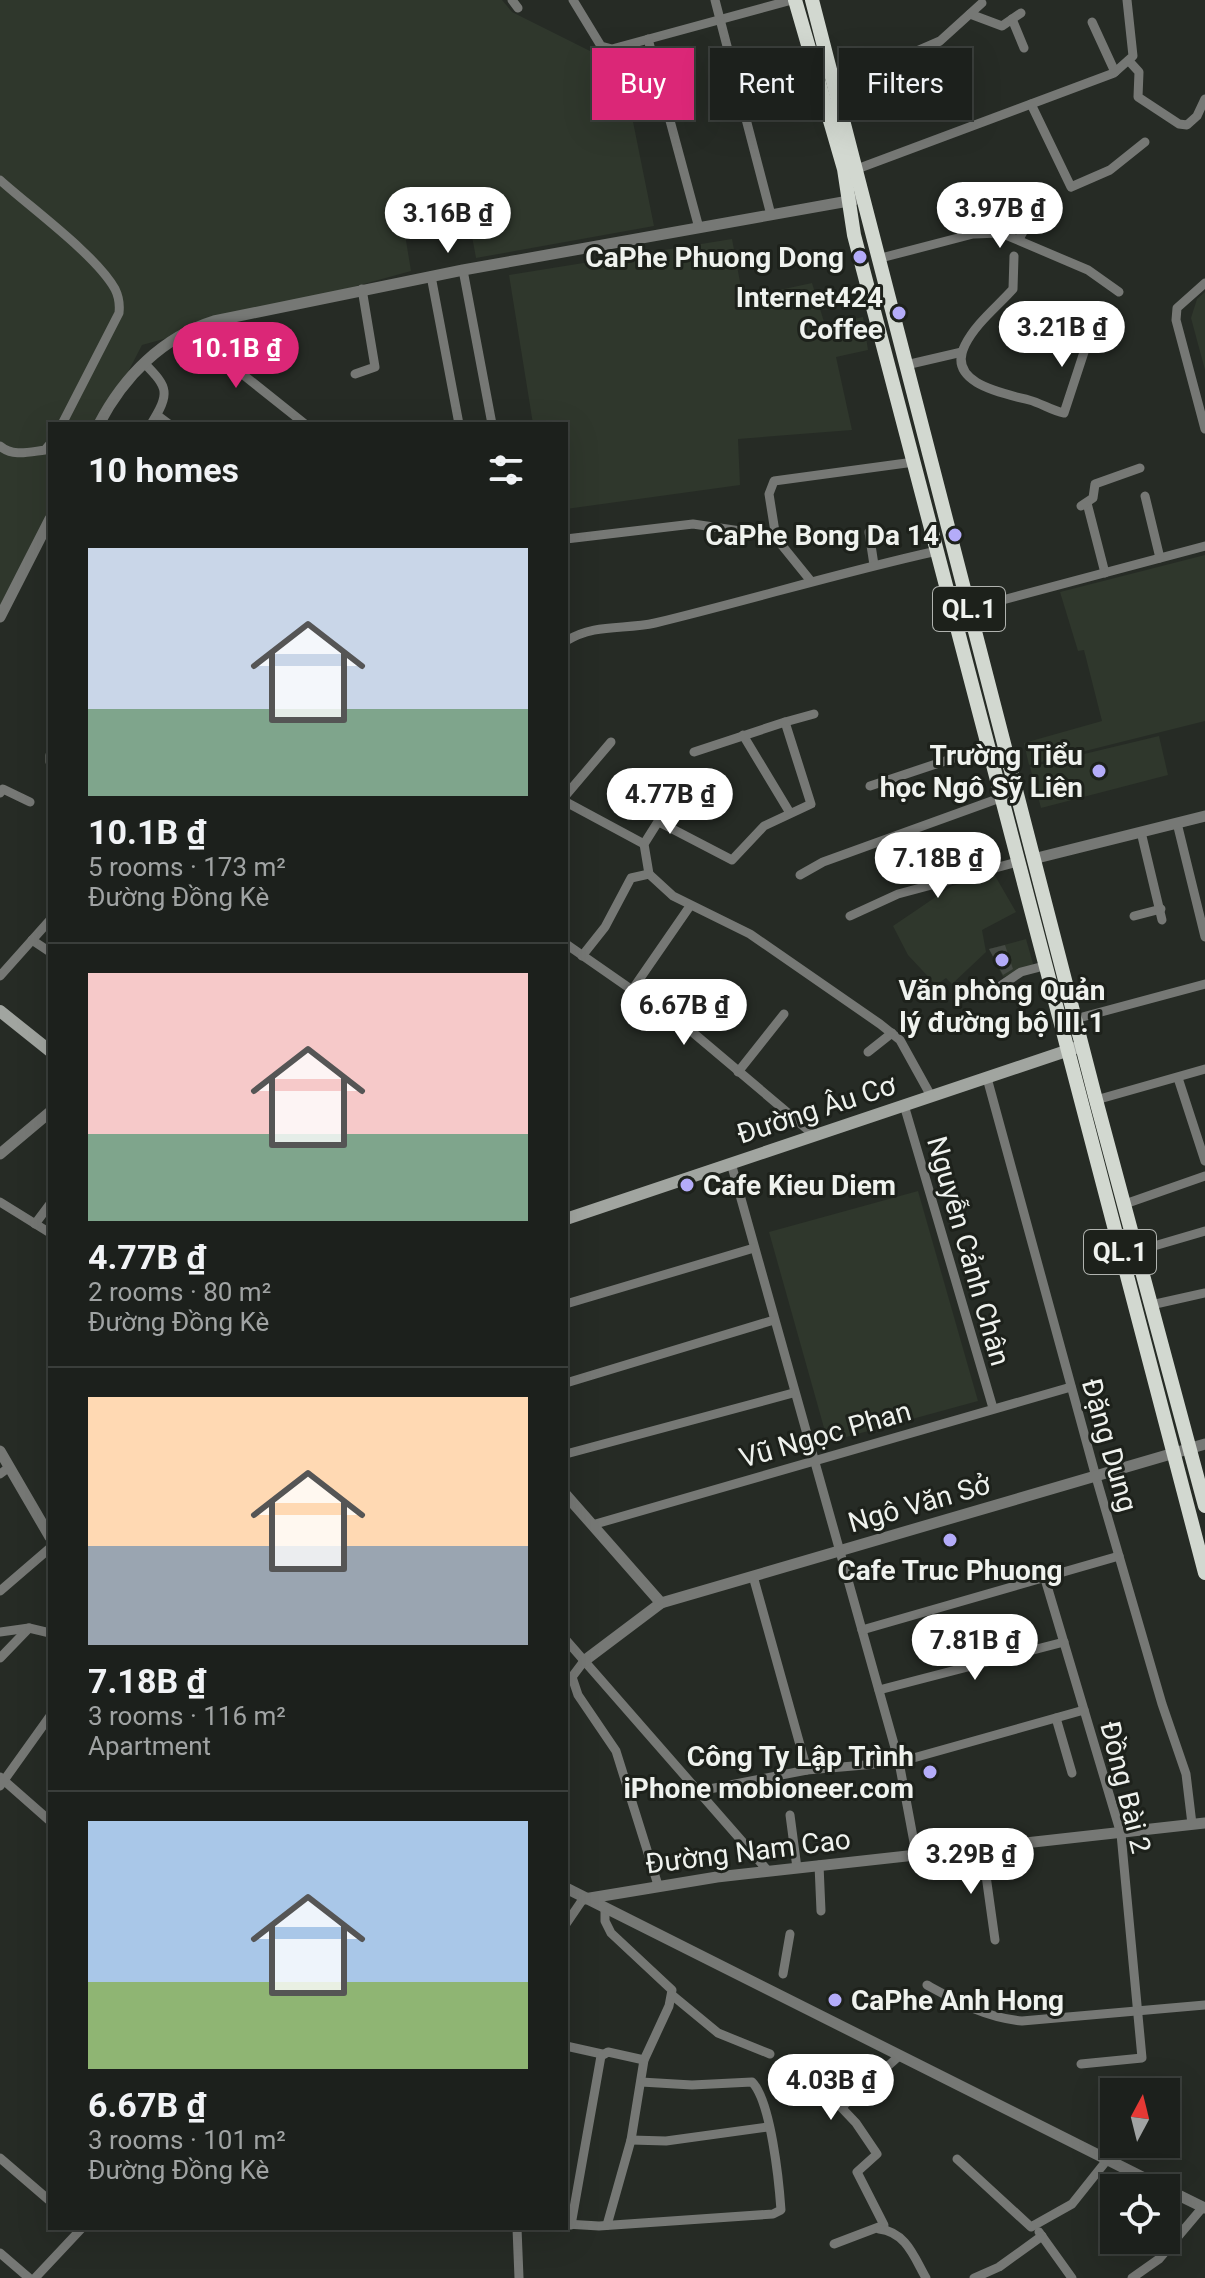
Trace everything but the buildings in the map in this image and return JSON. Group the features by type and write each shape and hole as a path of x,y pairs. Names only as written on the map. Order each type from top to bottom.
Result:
{"highway":[{"name":"QL.1","path":"794,0 877,259 906,365 1075,1019 1075,1048 1205,1573"},
{"name":"QL.1","path":"812,0 857,169 854,235 991,764 1044,966 1096,1100 1205,1506"},
{"path":"991,764 1008,759"}],"main road":[{"path":"0,1011 48,1046"},
{"name":"Đường Âu Cơ","path":"568,1218 1075,1048"}],"street":[{"path":"573,0 601,46 612,49 794,0"},
{"path":"715,0 771,215"},
{"path":"857,169 1115,72 1133,56 1127,0"},
{"path":"831,76 901,58 940,41 982,3"},
{"path":"970,14 1001,26 1017,16 1024,48"},
{"path":"1092,22 1115,72"},
{"path":"648,39 699,228"},
{"path":"1129,61 1139,72 1138,97 1181,125 1193,120 1205,99"},
{"path":"1031,104 1071,187 1110,170 1145,142"},
{"path":"0,180 96,267 114,288 120,302 119,313 63,422"},
{"path":"100,422 127,380 144,363 187,330 241,313 856,200"},
{"path":"1019,239 1039,203"},
{"path":"877,259 973,234 1001,233 1088,270 1119,292"},
{"path":"906,365 962,352 994,307 1013,289 1014,256"},
{"path":"463,270 492,422"},
{"path":"431,276 459,422"},
{"path":"1205,283 1177,308 1176,320 1205,429"},
{"path":"355,374 375,367 362,289"},
{"path":"187,330 302,422"},
{"path":"962,352 965,371 982,386 1064,413 1086,346"},
{"path":"144,363 163,382 166,396 154,419"},
{"path":"0,446 6,451 23,453 45,450 48,446"},
{"path":"810,580 776,538 769,494 774,481 914,462"},
{"path":"1105,573 1084,504 1094,497 1095,484 1140,468"},
{"path":"1145,496 1160,558"},
{"path":"568,539 693,524 776,538"},
{"path":"0,617 48,528"},
{"path":"869,532 874,565"},
{"path":"969,609 1205,546"},
{"path":"568,640 579,633 602,627 643,626 763,597 810,580 937,551"},
{"path":"694,752 814,714"},
{"path":"659,822 732,860 758,831 812,801 785,722"},
{"path":"743,735 790,813"},
{"path":"568,793 611,742"},
{"path":"870,786 987,747"},
{"path":"653,776 676,793 644,844 649,874 690,906 750,934 892,1033 900,1040 931,1096"},
{"path":"0,793 3,789 30,802"},
{"path":"800,875 823,862 1000,798"},
{"path":"568,803 644,844"},
{"path":"1033,859 1205,816"},
{"path":"1177,823 1205,937"},
{"path":"1134,916 1162,915 1141,832"},
{"path":"850,916 898,894 1017,862"},
{"path":"582,956 605,927 631,878 649,874"},
{"path":"632,990 690,906"},
{"path":"0,976 48,922"},
{"path":"32,940 48,951"},
{"path":"568,950 582,956 691,1031 814,1135"},
{"path":"987,995 1021,972 1044,966"},
{"path":"1075,1019 1205,984"},
{"path":"738,1072 784,1014"},
{"name":"Đường Âu Cơ","path":"868,1052 892,1033"},
{"path":"1096,1100 1205,1069"},
{"name":"Đặng Dung","path":"987,1078 1096,1477 1186,1774 1192,1824"},
{"path":"1178,1078 1205,1161"},
{"name":"Nguyễn Cảnh Chân","path":"904,1105 993,1408"},
{"path":"0,1154 48,1114"},
{"path":"731,1163 793,1393 841,1551 899,1762 916,1853"},
{"path":"1125,1204 1205,1176"},
{"path":"0,1202 48,1232"},
{"path":"35,1224 48,1207"},
{"path":"1137,1251 1205,1231"},
{"path":"568,1303 754,1248"},
{"path":"1151,1305 1205,1293"},
{"path":"568,1382 774,1320"},
{"name":"Vũ Ngọc Phan","path":"592,1525 1071,1387"},
{"path":"568,1453 793,1393"},
{"name":"Ngô Văn Sở","path":"661,1603 1205,1444"},
{"path":"0,1451 4,1471 48,1534"},
{"path":"568,1497 661,1603 584,1661 572,1677 578,1695 616,1751 658,1885"},
{"path":"0,1591 48,1550"},
{"path":"862,1630 1119,1556"},
{"path":"753,1576 807,1770"},
{"name":"Đồng Bài 2","path":"1045,1579 1121,1834 1142,2058 1081,2064"},
{"path":"0,1658 29,1628"},
{"path":"0,1632 29,1628 48,1633"},
{"path":"568,1642 768,1871"},
{"path":"879,1690 1064,1642"},
{"path":"699,1791 807,1770 899,1762 1084,1710"},
{"path":"1056,1718 1072,1773"},
{"path":"48,1721 1,1781 48,1819"},
{"path":"790,1815 797,1868"},
{"name":"Đường Nam Cao","path":"583,1899 658,1885 768,1871 1205,1823"},
{"path":"982,1847 995,1940"},
{"path":"819,1865 821,1911"},
{"path":"568,1889 1136,2174"},
{"path":"568,1921 583,1899"},
{"path":"605,1910 605,1921 611,1933 666,1981 672,1995 711,2028 770,2054"},
{"path":"783,1974 790,1934"},
{"path":"927,1985 969,2008 1003,2019 1022,2021 1205,2005"},
{"path":"607,2225 631,2140 644,2060 672,1995"},
{"path":"568,2046 644,2060"},
{"path":"602,2054 568,2224 607,2225 773,2214 781,2210 768,2127 759,2089 752,2082 692,2085 641,2082"},
{"path":"842,2107 898,2057"},
{"path":"820,2085 837,2107 842,2107 877,2154 857,2172 883,2221 879,2229"},
{"path":"631,2140 666,2141 768,2127"},
{"path":"0,2158 48,2199"},
{"path":"957,2159 1035,2227 1072,2278"},
{"path":"1035,2227 1072,2204 1107,2160"},
{"path":"1132,2278 1159,2259 1204,2208 1180,2196"},
{"path":"834,2244 879,2229 893,2231 907,2244 926,2278"},
{"path":"35,2278 80,2230"},
{"path":"517,2230 519,2278"},
{"path":"974,2278 999,2267 1042,2236"},
{"path":"0,2253 29,2278"}],"shaded area":[{"path":"0,0 502,0 512,12 592,52 592,120 633,120 654,226 476,258 465,199 401,210 411,271 142,345 102,422 48,422 48,527 0,620"},
{"path":"732,239 743,298 812,283 825,325 863,317 868,350 836,357 852,430 738,439 740,485 568,509 568,422 533,422 509,275"},
{"path":"1205,292 1205,370 1191,318 1197,299"},
{"path":"1205,555 1205,721 1029,765 1024,743 1102,721 1084,650 1078,651 1060,592"},
{"name":"Trường Tiểu học Ngô Sỹ Liên","path":"1159,736 1168,775 1041,808 1030,767"},
{"path":"994,874 1016,912 982,930 986,952 952,984 946,978 936,985 908,955 893,926 952,886"},
{"path":"1026,939 1034,967 1003,977 989,949"},
{"path":"918,1191 978,1401 828,1442 769,1232"}],"place":[{"name":"CaPhe Phuong Dong","path":"860,257"},
{"name":"Internet424 Coffee","path":"899,313"},
{"name":"CaPhe Bong Da 14","path":"955,535"},
{"name":"Trường Tiểu học Ngô Sỹ Liên","path":"1099,771"},
{"name":"Văn phòng Quản lý đường bộ III.1","path":"1002,960"},
{"name":"Cafe Kieu Diem","path":"687,1185"},
{"name":"Cafe Truc Phuong","path":"950,1540"},
{"name":"Công Ty Lập Trình iPhone mobioneer.com","path":"930,1772"},
{"name":"CaPhe Anh Hong","path":"835,2000"}]}
